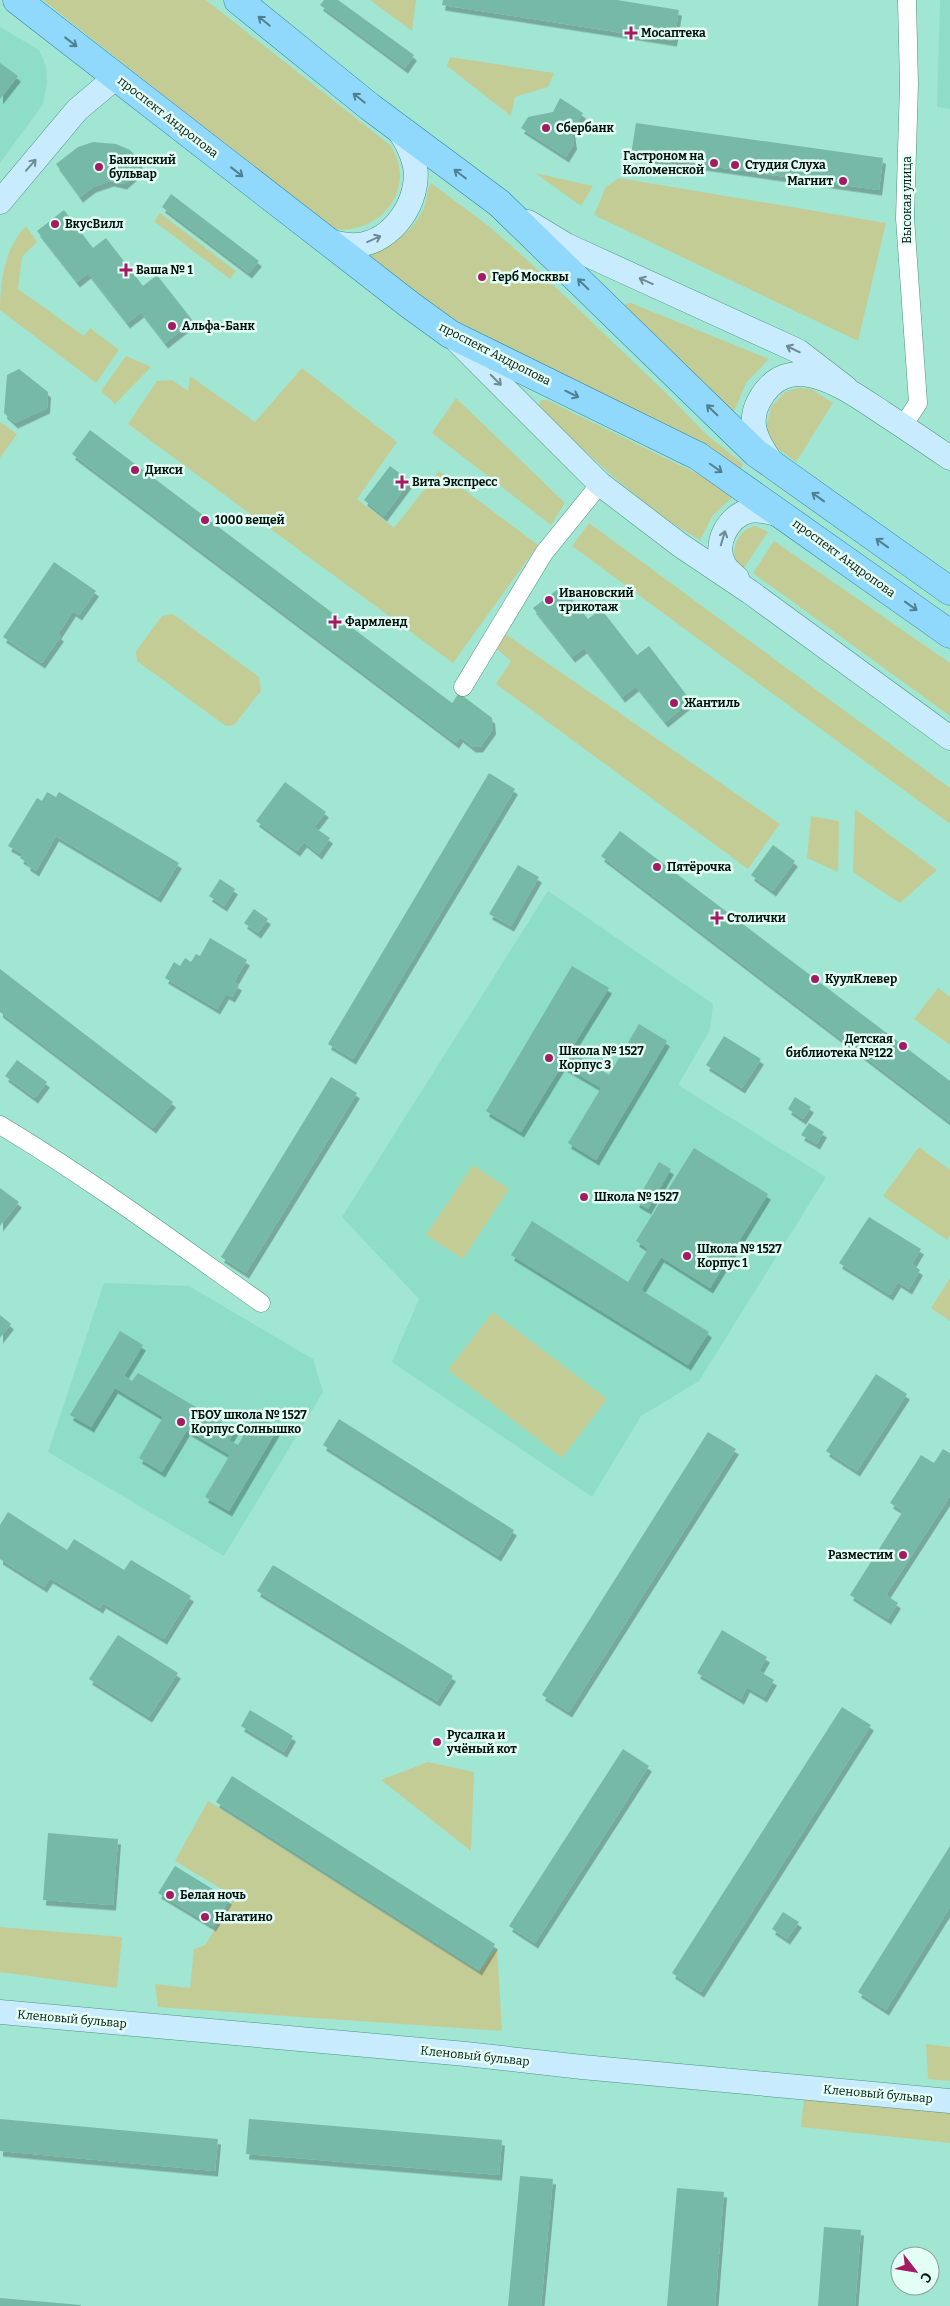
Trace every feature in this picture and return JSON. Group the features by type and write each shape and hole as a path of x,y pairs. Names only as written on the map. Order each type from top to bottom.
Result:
{"main road":[{"name":"проспект Андропова","path":"17,0 326,241 450,334 698,456 787,517 950,634"},
{"path":"238,0 398,128 499,203 566,246 798,351 846,388 950,458"},
{"path":"0,202 78,110 116,77"},
{"path":"326,241 342,245 357,245 371,241 392,228 405,214 414,191 415,167 411,150 398,128"},
{"path":"499,203 756,453 950,591"},
{"path":"450,334 600,484 680,545 750,592 950,738"},
{"path":"774,466 758,442 753,430 756,406 768,387 776,380 789,374 795,374 820,377 846,388"},
{"path":"750,592 724,564 720,549 724,531 734,519 748,512 763,510 787,517"},
{"name":"Кленовый бульвар","path":"0,2012 466,2054 582,2067 950,2101"}],"street":[{"name":"Высокая улица","path":"903,426 918,403 905,218 909,103 907,0"},
{"path":"463,687 544,554 600,484"},
{"path":"0,1125 32,1144 261,1303"}],"shaded area":[{"path":"43,0 206,0 390,145 398,161 400,177 397,192 390,206 379,217 365,225 349,229 332,229"},
{"path":"370,0 416,0 412,31"},
{"path":"940,0 950,0 950,109 937,107"},
{"path":"0,27 39,50 46,66 47,83 43,104 0,163"},
{"path":"450,57 554,73 548,87 515,97 511,116 447,66"},
{"path":"535,173 593,186 581,206"},
{"path":"619,178 886,223 858,341 594,215 606,187"},
{"path":"431,183 490,227 524,257 706,434 743,464 741,469 710,449 455,320 429,305 370,257 370,254 403,235 416,222 425,205"},
{"path":"160,213 236,271 230,279 154,221"},
{"path":"26,226 37,242 22,257 18,289 84,336 90,328 119,350 96,383 0,310 5,265 13,244"},
{"path":"631,303 769,359 746,383 733,414 623,308 625,304"},
{"path":"126,356 151,367 115,404 101,391"},
{"path":"302,368 397,442 357,499 394,528 439,471 538,545 453,663 128,424 157,381 172,380 188,391 190,376 255,422"},
{"path":"798,388 811,389 833,403 796,462 772,445 766,428 771,407 785,392"},
{"path":"456,398 565,503 551,525 432,433"},
{"path":"541,400 547,400 704,477 734,496 713,515 700,540 658,513 617,480 540,411 538,406"},
{"path":"0,422 17,434 0,458"},
{"path":"589,523 950,788 950,824 572,546"},
{"path":"756,526 768,532 744,568 735,559 736,543 746,530"},
{"path":"774,541 950,663 950,716 753,573"},
{"path":"173,614 259,677 261,691 234,725 226,726 137,661 136,651 162,616"},
{"path":"504,633 780,824 748,869 496,684 511,661 495,647"},
{"path":"855,809 937,870 900,903 853,872"},
{"path":"811,816 839,821 838,872 807,858"},
{"name":"Школа № 1527","path":"548,891 713,1004 710,1030 678,1085 826,1177 699,1381 641,1416 592,1497 392,1362 419,1299 342,1217"},
{"path":"938,988 950,997 950,1045 914,1019"},
{"path":"919,1147 950,1170 950,1235 947,1240 883,1196"},
{"path":"473,1165 509,1189 463,1259 426,1235"},
{"path":"950,1278 950,1321 931,1308"},
{"name":"ГБОУ школа № 1527 Корпус Солнышко","path":"104,1283 189,1286 313,1359 323,1392 224,1556 48,1452"},
{"path":"493,1312 607,1399 562,1458 448,1370"},
{"path":"428,1762 474,1772 471,1851 381,1780"},
{"path":"208,1801 479,1973 497,1948 502,2031 158,2007 155,1984 190,1988 194,1949 205,1945 235,1897 175,1861"},
{"path":"0,1927 122,1937 117,1988 0,1972"},
{"path":"926,2044 950,2047 950,2081 928,2079"},
{"path":"804,2097 950,2112 950,2143 801,2127"}],"building":[{"path":"324,0 338,0 414,55 405,68 320,5"},
{"path":"443,0 617,0 679,10 674,41 442,5"},
{"path":"0,63 18,76 0,99"},
{"path":"560,98 583,113 572,130 574,144 566,157 521,128 528,117 553,112"},
{"path":"636,123 883,158 879,190 631,155"},
{"name":"Бакинский бульвар","path":"93,142 116,144 130,150 139,160 140,170 124,184 111,181 93,187 80,197 56,164 78,147"},
{"path":"171,194 259,261 249,273 162,207"},
{"path":"64,210 93,248 106,238 143,286 157,275 193,321 165,343 141,312 127,323 88,273 77,282 37,231"},
{"path":"19,369 48,392 47,408 15,423 4,413 7,375"},
{"path":"90,430 452,703 459,693 492,718 493,729 480,747 473,747 460,737 456,743 72,454"},
{"path":"390,466 410,481 384,516 364,500"},
{"path":"54,562 96,591 79,615 73,611 58,634 61,636 42,663 3,637"},
{"path":"562,586 588,619 601,609 637,655 649,646 691,701 665,722 636,686 622,697 584,648 572,657 533,608"},
{"path":"489,773 515,789 353,1059 328,1044"},
{"path":"285,782 326,812 314,827 330,838 319,854 304,842 297,851 256,821"},
{"path":"47,792 56,797 59,792 179,863 158,897 56,836 36,871 27,865 28,863 20,858 23,854 8,846 37,798 42,801"},
{"path":"620,831 950,1081 950,1122 601,856"},
{"path":"773,845 795,861 773,891 751,875"},
{"path":"518,865 539,877 511,926 489,914"},
{"path":"220,879 235,889 224,906 209,896"},
{"path":"254,909 268,919 258,933 244,923"},
{"path":"210,938 247,960 234,982 239,985 232,997 226,994 217,1009 165,978 174,962 180,966 185,958 191,962 196,954 200,956"},
{"name":"Школа № 1527 Корпус 3","path":"572,966 609,988 570,1051 609,1075 639,1024 667,1041 596,1160 568,1143 601,1088 562,1065 521,1132 486,1111"},
{"path":"0,969 173,1102 153,1128 0,1012"},
{"path":"724,1036 761,1059 742,1088 706,1065"},
{"path":"17,1060 47,1082 35,1098 5,1076"},
{"path":"331,1077 357,1093 246,1273 221,1257"},
{"path":"795,1097 811,1107 803,1119 788,1109"},
{"path":"809,1123 824,1132 817,1144 801,1135"},
{"name":"Школа № 1527 Корпус 1","path":"694,1148 768,1194 710,1288 661,1257 641,1290 709,1332 688,1365 511,1255 532,1221 628,1282 648,1249 636,1241"},
{"path":"659,1162 671,1169 648,1209 636,1202"},
{"path":"0,1188 19,1202 0,1226"},
{"path":"869,1217 921,1249 912,1264 920,1270 909,1289 898,1282 890,1295 839,1263"},
{"path":"0,1315 11,1324 0,1338"},
{"path":"120,1331 143,1345 124,1376 132,1381 138,1373 235,1430 229,1440 238,1445 256,1414 278,1428 229,1511 205,1497 230,1455 187,1430 162,1472 139,1458 163,1417 115,1388 91,1427 70,1415"},
{"path":"876,1374 907,1394 857,1471 826,1451"},
{"path":"339,1419 514,1530 498,1556 323,1445"},
{"path":"708,1432 736,1449 569,1712 542,1695"},
{"path":"943,1449 950,1453 950,1496 886,1595 898,1603 888,1619 850,1595 903,1511 890,1503 921,1455 934,1463"},
{"path":"8,1512 67,1550 74,1539 124,1570 131,1560 191,1596 164,1639 103,1603 100,1608 50,1578 44,1587 0,1559 0,1525"},
{"path":"273,1565 453,1676 437,1701 257,1591"},
{"path":"722,1630 767,1657 759,1671 774,1680 764,1697 747,1687 741,1699 697,1673"},
{"path":"118,1635 178,1673 149,1717 89,1679"},
{"path":"842,1707 871,1725 701,1992 672,1973"},
{"path":"250,1710 293,1736 284,1752 241,1726"},
{"path":"623,1749 649,1766 535,1943 509,1926"},
{"path":"232,1776 495,1944 479,1970 216,1802"},
{"path":"48,1833 118,1839 113,1905 43,1900"},
{"path":"950,1846 950,1907 886,2010 858,1992"},
{"path":"175,1866 229,1899 213,1926 158,1893"},
{"path":"783,1912 799,1922 787,1939 772,1929"},
{"path":"0,2119 218,2139 215,2171 0,2151"},
{"path":"249,2119 502,2140 499,2175 246,2154"},
{"path":"520,2176 553,2179 541,2306 508,2306"},
{"path":"677,2188 724,2192 715,2306 667,2306"},
{"path":"824,2227 861,2230 855,2306 818,2306"},
{"path":"0,2298 81,2305 81,2306 0,2306"}],"place":[{"name":"Мосаптека","path":"631,33"},
{"name":"Сбербанк","path":"546,128"},
{"name":"Гастроном на Коломенской","path":"714,163"},
{"name":"Студия Слуха","path":"735,165"},
{"name":"Бакинский бульвар","path":"99,167"},
{"name":"Магнит","path":"843,181"},
{"name":"ВкусВилл","path":"55,224"},
{"name":"Ваша № 1","path":"126,270"},
{"name":"Герб Москвы","path":"482,277"},
{"name":"Альфа-Банк","path":"172,326"},
{"name":"Дикси","path":"135,470"},
{"name":"Вита Экспресс","path":"402,482"},
{"name":"1000 вещей","path":"205,520"},
{"name":"Ивановский трикотаж","path":"549,600"},
{"name":"Фармленд","path":"335,622"},
{"name":"Жантиль","path":"674,703"},
{"name":"Пятёрочка","path":"657,867"},
{"name":"Столички","path":"717,918"},
{"name":"КуулКлевер","path":"815,979"},
{"name":"Детская библиотека №122","path":"903,1046"},
{"name":"Школа № 1527 Корпус 3","path":"549,1058"},
{"name":"Школа № 1527","path":"584,1197"},
{"name":"Школа № 1527 Корпус 1","path":"687,1256"},
{"name":"ГБОУ школа № 1527 Корпус Солнышко","path":"181,1422"},
{"name":"Разместим","path":"903,1555"},
{"name":"Русалка и учёный кот","path":"437,1742"},
{"name":"Белая ночь","path":"170,1895"},
{"name":"Нагатино","path":"205,1917"}]}
